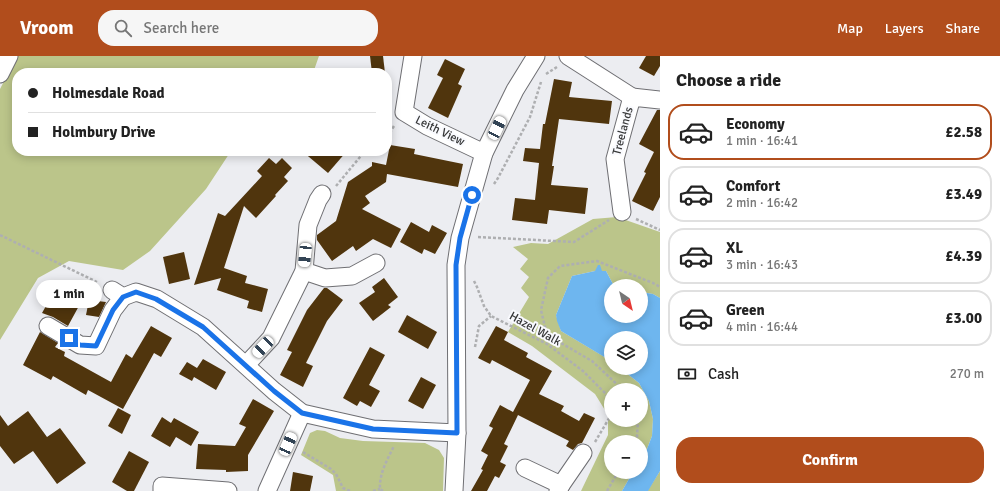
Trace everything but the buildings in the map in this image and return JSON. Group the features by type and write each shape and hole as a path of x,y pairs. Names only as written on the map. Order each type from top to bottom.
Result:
{"street":[{"path":"0,74 9,56"},
{"name":"Leith View","path":"413,56 404,112 428,126 484,153"},
{"path":"454,491 457,433 456,265 467,240 484,153 515,90 536,56"},
{"name":"Treelands","path":"571,58 632,98 660,100"},
{"name":"Treelands","path":"622,212 615,159 632,98"},
{"path":"246,365 271,338 304,271 308,225 322,194"},
{"path":"304,271 325,278 352,276 376,264"},
{"path":"48,326 80,345 96,346 113,310 117,293 136,292 156,299 203,327 274,391 302,413 373,429 457,433"},
{"path":"267,491 302,413"},
{"path":"525,468 559,488 583,453"},
{"path":"162,491 162,486 228,491"}],"path":[{"path":"491,188 498,178 530,117 541,83 546,74 556,67 570,65 571,58"},
{"path":"322,194 333,189 361,156"},
{"path":"467,240 479,237 574,242 622,212 660,230"},
{"path":"479,237 480,230"},
{"path":"0,235 117,293"},
{"path":"467,240 479,237"},
{"path":"615,383 592,362 554,339 545,326 541,310 548,278 560,266 597,261 654,283 660,287"},
{"name":"Hazel Walk","path":"456,265 468,271 477,287 484,306 491,316 547,344 583,371 604,392"},
{"path":"583,453 587,455 604,427"},
{"path":"373,491 381,490 380,480 384,465 396,440 397,431"},
{"path":"288,444 331,469 336,474 343,488 350,491"},
{"path":"607,491 614,479"}],"green space":[{"path":"17,56 319,56 315,68 12,68 12,156 228,156 206,189 150,251 123,270 69,261 38,278 0,340 0,89"},
{"path":"617,217 660,232 660,298 648,293 648,279 610,279 606,271 595,271 572,276 556,315 561,331 604,357 604,375 629,375 639,383 604,383 604,409 595,394 532,346 508,332 529,297 521,288 529,277 520,269 528,259 513,247 531,243 548,244 593,219"},
{"path":"648,399 653,419 652,436 648,446 648,435 608,435 608,427 648,427"},
{"path":"317,430 325,431 340,438 363,441 425,443 439,450 444,458 443,491 336,491 333,475 301,455 310,433"},
{"path":"604,443 604,479 629,479 622,491 581,491"},
{"path":"660,471 660,491 648,491 648,490"}],"water":[{"path":"598,265 600,265 602,271 606,271 610,279 604,279 604,323 648,323 648,293 660,298 660,471 648,491 622,491 629,479 648,479 648,446 652,436 653,419 648,399 648,383 639,383 629,375 648,375 648,331 604,331 604,357 561,331 557,321 556,315 572,276 595,271"}],"route":[{"path":"69,338 80,345 96,346 113,310 123,297 136,292 156,299 203,327 274,391 302,413 373,429 457,433 456,265 460,238 472,195"}]}
